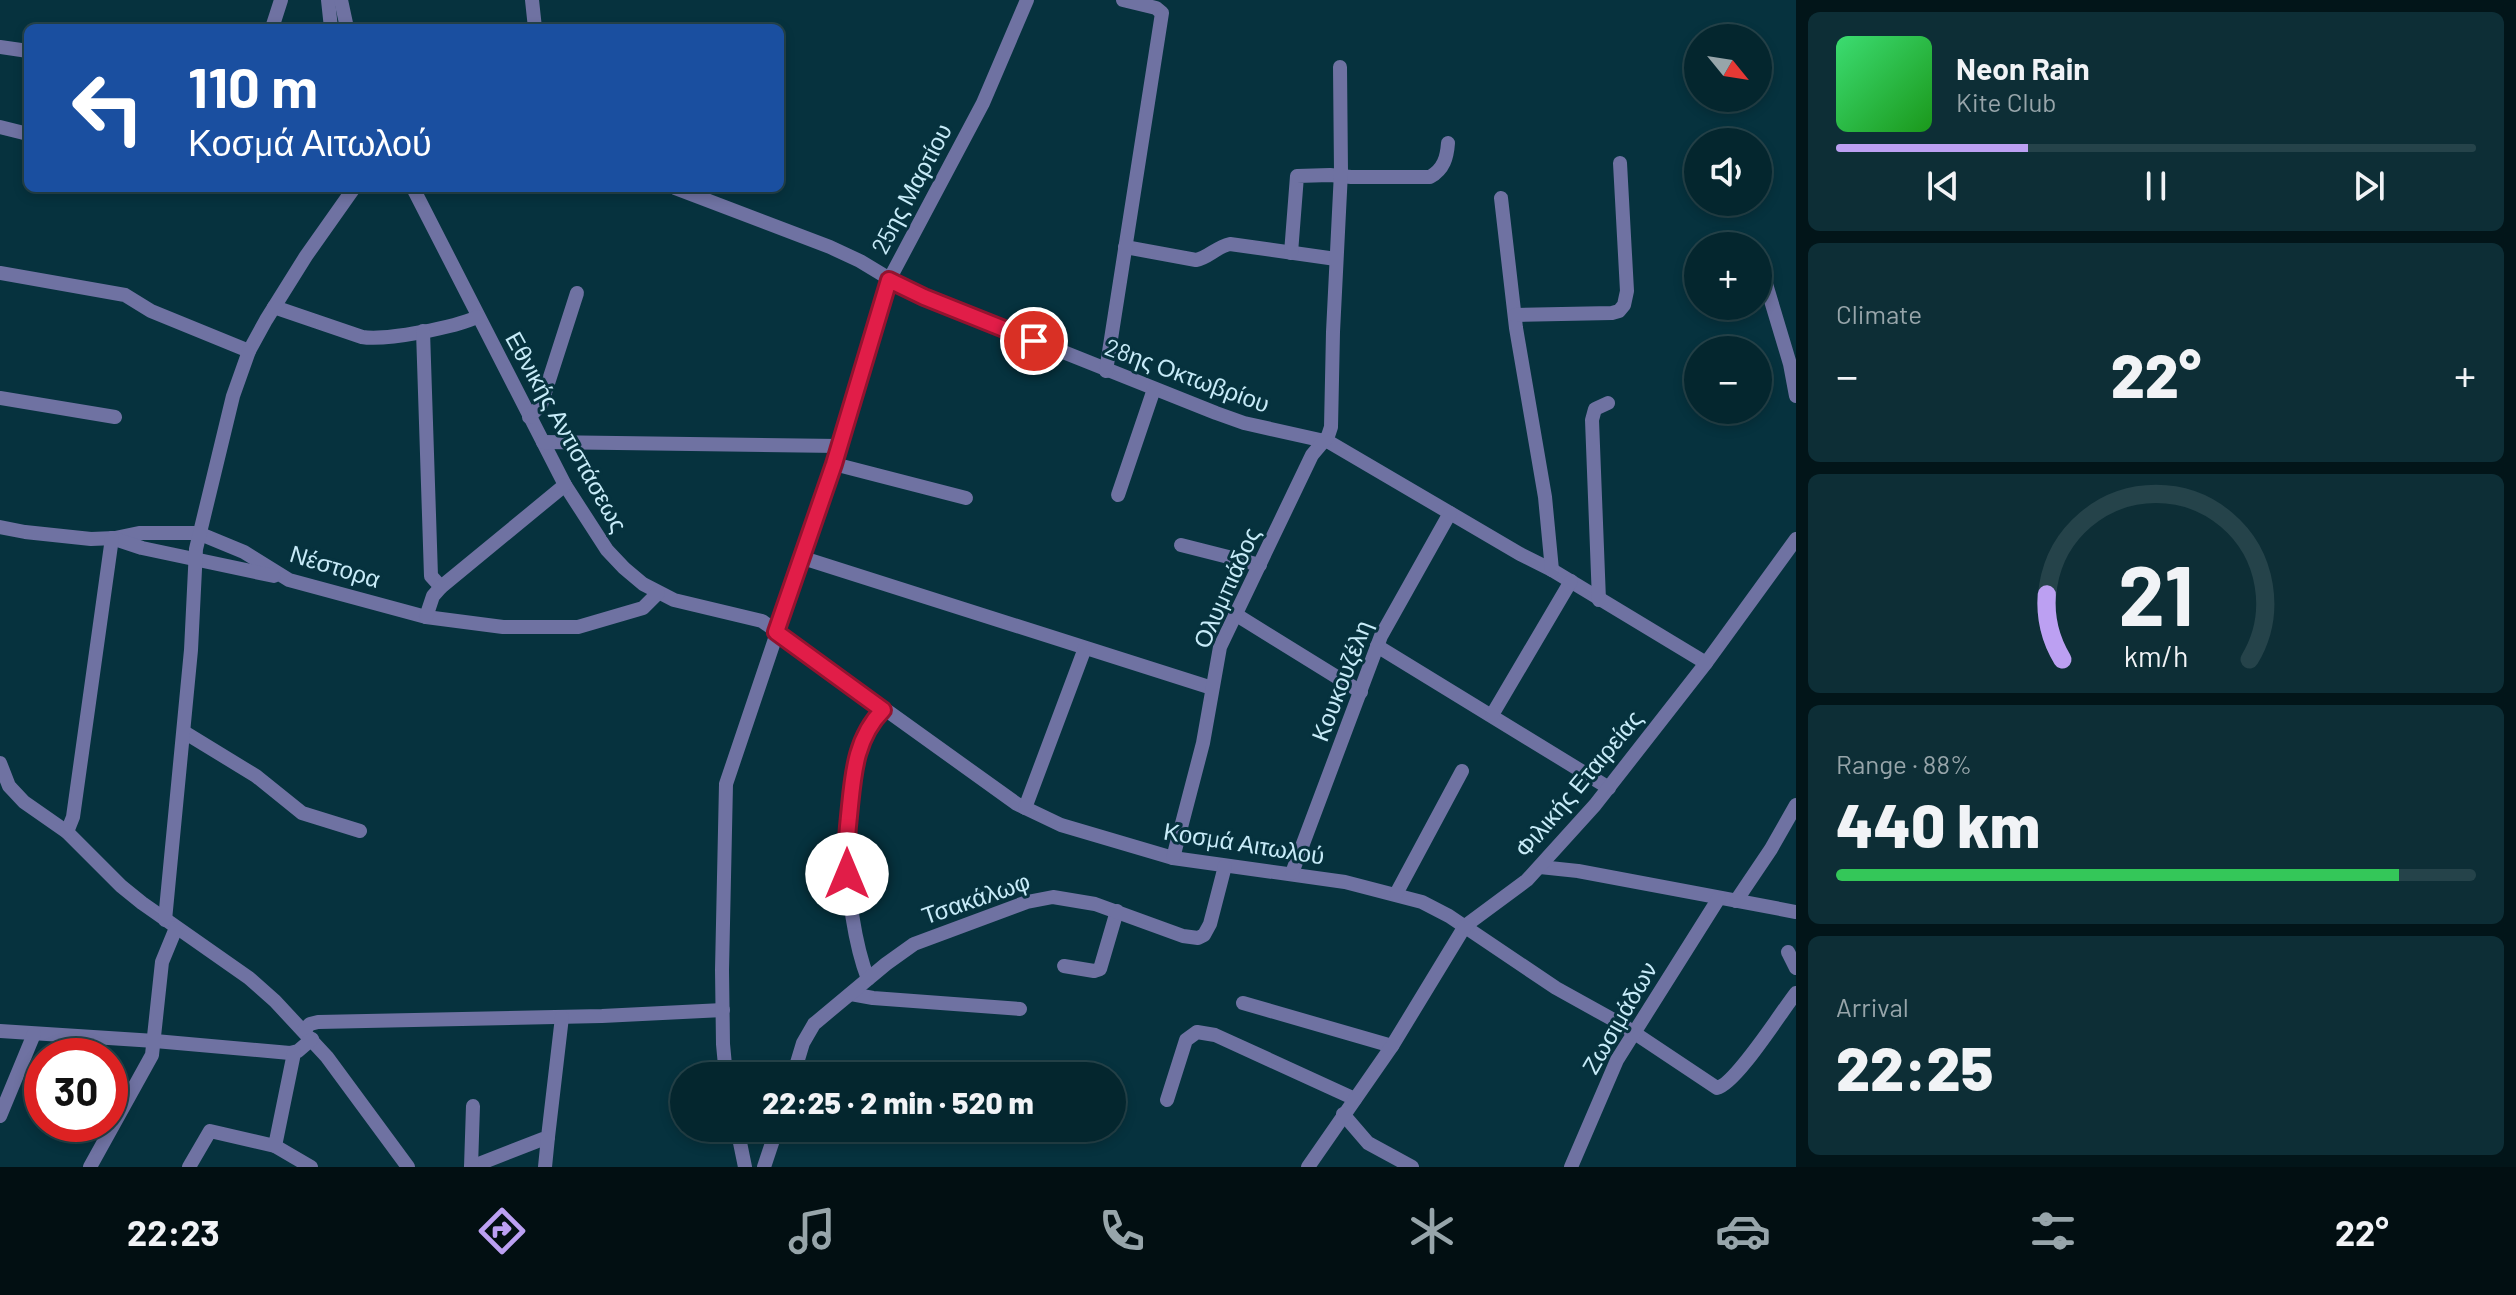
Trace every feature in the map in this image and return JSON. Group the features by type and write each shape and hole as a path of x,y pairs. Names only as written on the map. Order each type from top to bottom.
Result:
{"street":[{"path":"273,24 281,0"},
{"path":"328,0 331,24"},
{"path":"341,0 346,24"},
{"path":"532,0 535,24"},
{"name":"25ης Μαρτίου","path":"776,632 834,464 889,280 983,103 1027,0"},
{"path":"1106,371 1162,13 1156,8 1123,0"},
{"path":"0,47 24,50"},
{"path":"1325,440 1332,422 1341,176 1340,67"},
{"path":"0,127 24,133"},
{"path":"1291,253 1297,176 1430,177 1445,162 1448,143"},
{"path":"1515,315 1612,313 1624,305 1627,291 1620,163"},
{"path":"90,1167 152,1055 155,1041 162,962 170,924 198,533 236,388 249,351 274,307 351,192"},
{"name":"Εθνικής Αντιστάσεως","path":"415,192 565,485 607,550 630,573 658,593 692,605 751,617 776,632"},
{"name":"28ης Οκτωβρίου","path":"686,192 830,247 929,299 1106,371 1238,422 1325,440 1338,446 1706,663"},
{"path":"1501,198 1524,383 1545,497 1552,570"},
{"path":"1125,247 1196,260 1230,244 1336,259"},
{"path":"0,273 125,295 151,311 249,351"},
{"path":"529,417 541,405 577,293"},
{"path":"1772,304 1796,396"},
{"path":"274,307 368,338 423,331 477,317"},
{"path":"423,331 431,576 441,587"},
{"path":"1118,495 1154,389"},
{"path":"0,398 115,417"},
{"path":"1599,600 1592,420 1595,409 1608,403"},
{"name":"Ολυμπιάδος","path":"1173,858 1203,743 1220,647 1312,455 1325,440"},
{"path":"543,442 839,446"},
{"path":"834,464 966,498"},
{"path":"426,617 433,596 441,587 565,485"},
{"name":"Κουκουζέλη","path":"1292,873 1386,625 1450,513"},
{"name":"Νέστορα","path":"0,527 62,537 114,538 139,533 198,533 244,552 289,580 426,617 503,627 573,628 643,608 658,593"},
{"path":"67,832 73,817 114,538 142,548 289,580"},
{"name":"Φιλικής Εταιρείας","path":"1308,1167 1392,1046 1465,926 1540,867 1609,788 1706,663 1796,539"},
{"path":"1181,545 1260,565"},
{"path":"803,558 1212,688"},
{"path":"1492,715 1571,581"},
{"path":"1235,614 1361,692"},
{"path":"725,1062 723,1010 726,784 776,632"},
{"name":"Κοσμά Αιτωλού","path":"776,632 992,788 1041,817 1173,858 1345,882 1431,906 1556,988 1634,1033 1713,1087 1723,1088 1739,1073 1796,993"},
{"path":"1377,646 1609,788"},
{"path":"1025,808 1085,648"},
{"path":"868,979 862,965 848,886 847,832 852,780 860,745 883,710"},
{"path":"184,732 256,776 302,813 360,831"},
{"path":"0,763 9,786 19,798 67,832 121,886 249,978 308,1035 408,1167"},
{"path":"1396,894 1462,771"},
{"path":"1736,901 1796,805"},
{"name":"Τσακάλωφ","path":"797,1062 814,1024 914,944 1035,899 1069,899 1117,911 1183,936 1201,937 1210,924 1225,866"},
{"path":"1540,867 1578,871 1796,912"},
{"name":"Ζωσιμάδων","path":"1571,1167 1610,1073 1719,898"},
{"path":"1064,966 1094,971 1100,969 1117,911"},
{"path":"1788,952 1796,968"},
{"path":"851,994 1020,1009"},
{"path":"1243,1003 1392,1046"},
{"path":"275,1146 294,1053 308,1035 310,1024 723,1010"},
{"path":"545,1167 562,1017"},
{"path":"0,1031 294,1053"},
{"path":"1167,1100 1186,1040 1199,1032 1215,1035 1355,1099"},
{"path":"0,1116 34,1034"},
{"path":"473,1106 471,1167 548,1137"},
{"path":"1343,1114 1368,1143 1412,1167"},
{"path":"189,1167 210,1131 275,1146 311,1167"},
{"path":"740,1142 745,1167"},
{"path":"764,1167 772,1142"}],"route":[{"path":"847,874 847,832 854,768 864,735 883,710 776,632 834,464 889,280 1034,341"}]}
